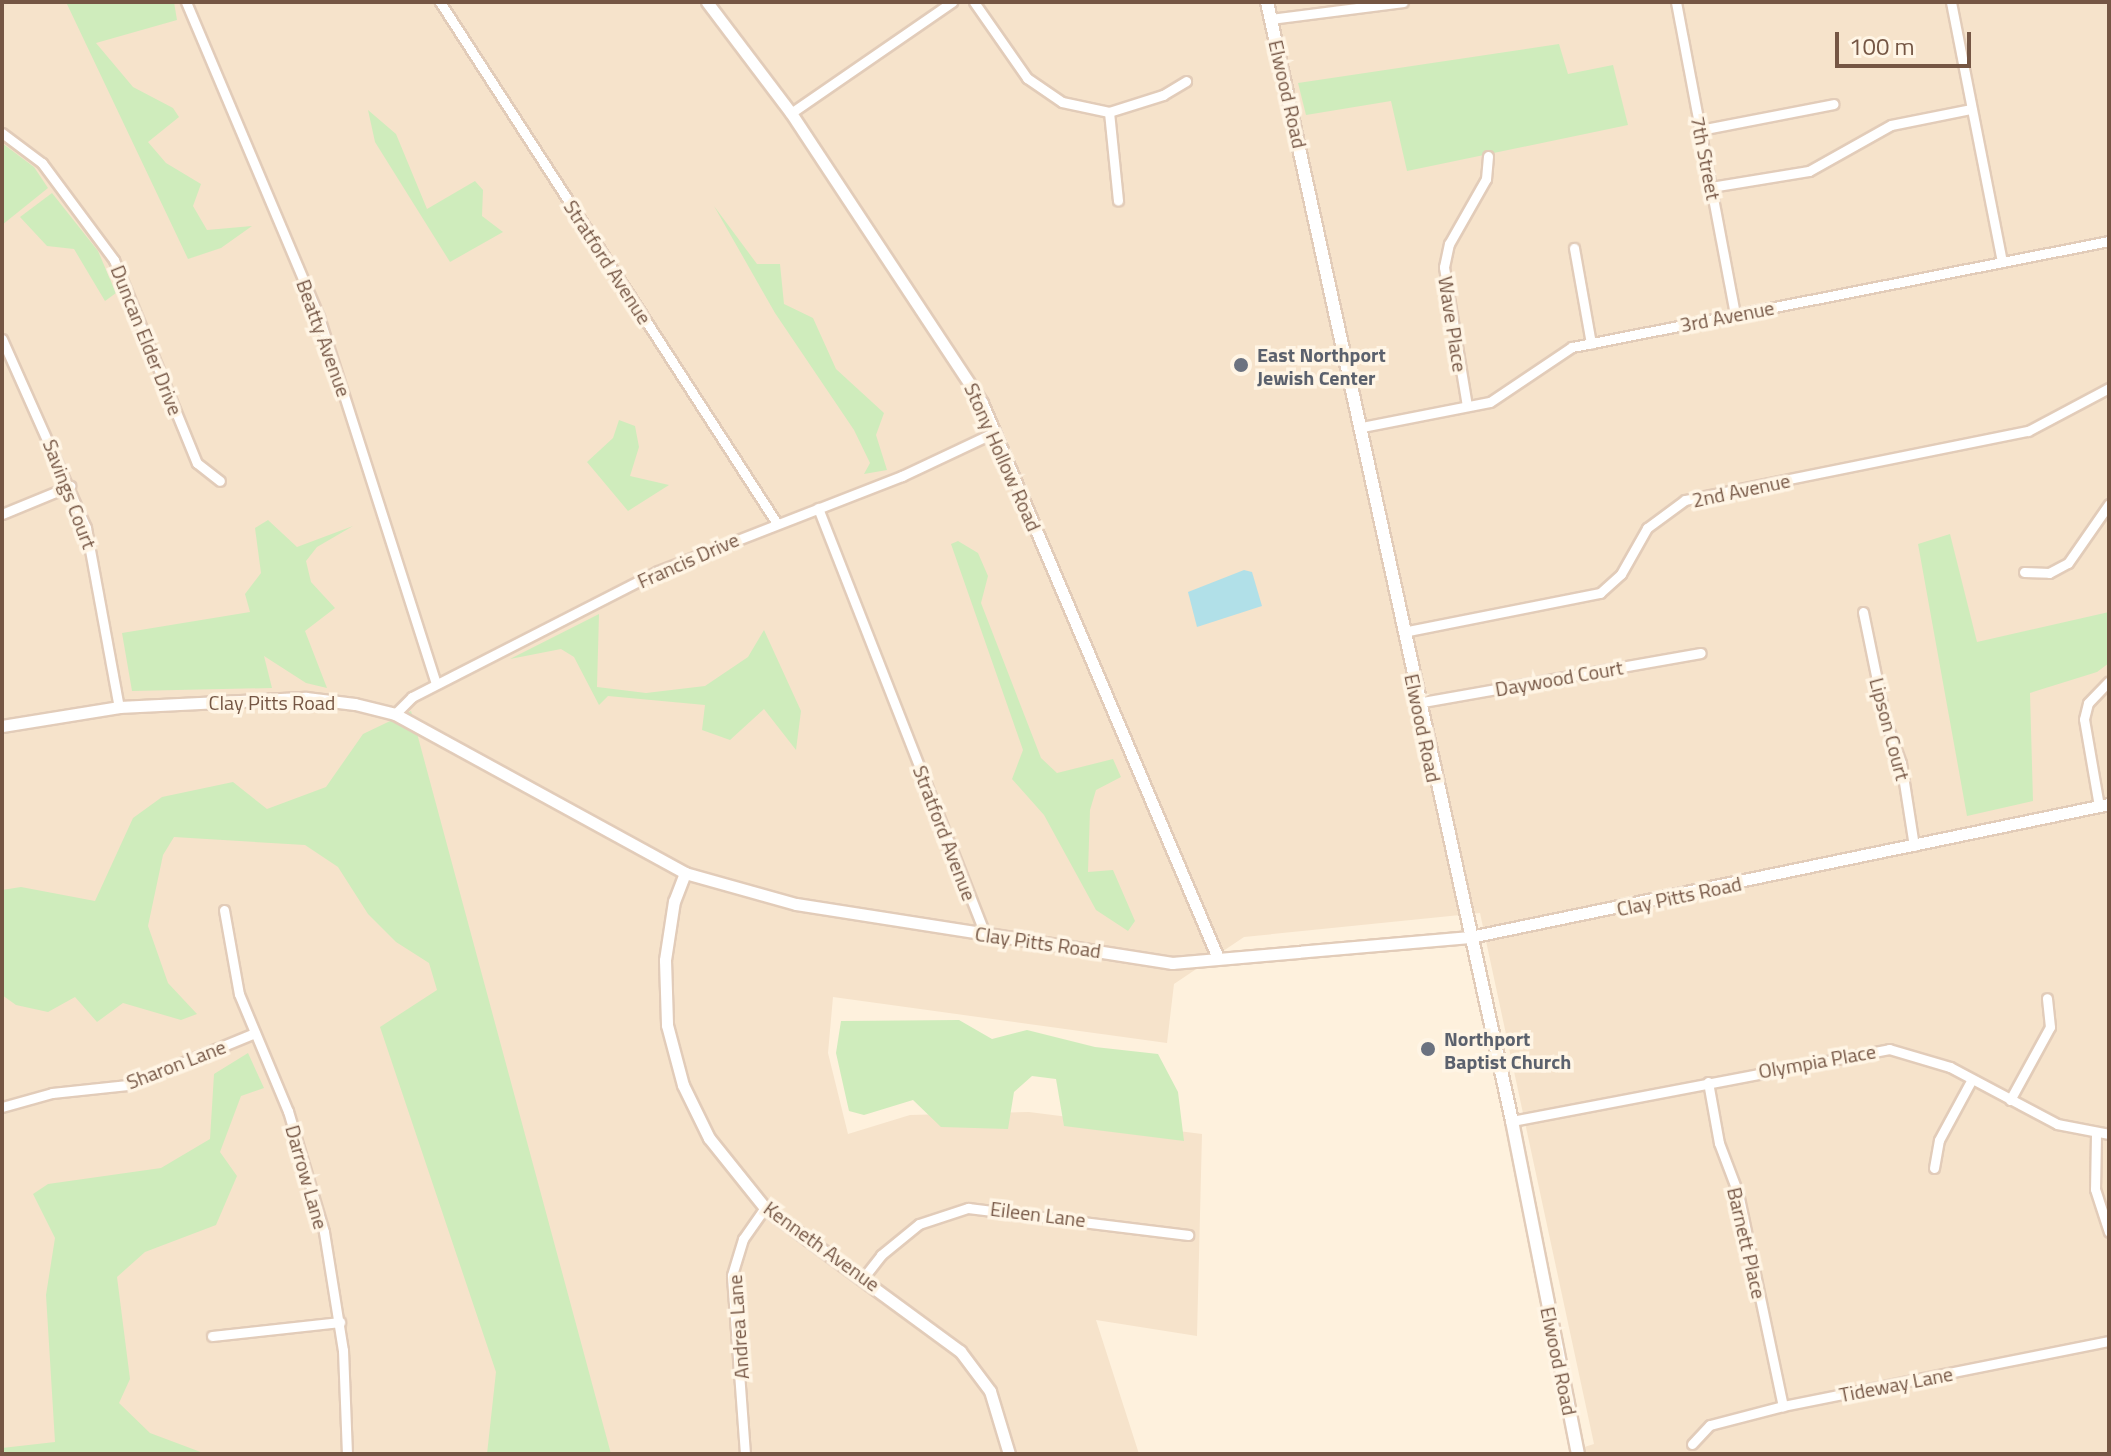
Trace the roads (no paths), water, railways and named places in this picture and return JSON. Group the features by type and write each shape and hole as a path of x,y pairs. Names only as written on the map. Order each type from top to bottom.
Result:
{"main road":[{"name":"Elwood Road","path":"1267,2 1362,427 1417,703 1512,1121 1578,1454"}],"street":[{"name":"Beatty Avenue","path":"186,2 319,317 436,684"},
{"name":"Stratford Avenue","path":"440,2 776,522"},
{"name":"Stony Hollow Road","path":"707,2 791,113 947,345 995,432 1218,958"},
{"path":"791,113 952,2"},
{"path":"974,2 1008,54 1044,92 1062,102 1109,112 1163,95 1186,81"},
{"path":"1271,19 1403,2"},
{"name":"7th Street","path":"1676,2 1735,315"},
{"path":"1951,2 2002,262"},
{"path":"1700,130 1834,104"},
{"path":"1711,187 1809,171 1891,125 1971,109"},
{"path":"1109,112 1118,201"},
{"name":"Duncan Elder Drive","path":"2,133 42,163 114,260 197,463 220,481"},
{"name":"Wave Place","path":"1467,406 1444,267 1449,244 1486,179 1488,156"},
{"name":"3rd Avenue","path":"1362,427 1467,406 1508,394 1556,354 1591,343 2109,241"},
{"path":"1574,248 1591,343"},
{"name":"Savings Court","path":"2,339 70,486 93,553 119,707"},
{"name":"2nd Avenue","path":"1403,632 1573,602 1600,593 1621,574 1647,528 1685,500 2028,431 2109,388"},
{"name":"Francis Drive","path":"395,714 412,697 658,571 818,508 995,432"},
{"path":"2,514 70,486"},
{"path":"2024,572 2049,573 2068,563 2109,504"},
{"name":"Stratford Avenue","path":"818,508 985,934"},
{"name":"Lipson Court","path":"1863,612 1885,719 1901,763 1914,846"},
{"name":"Daywood Court","path":"1417,703 1701,653"},
{"path":"2104,805 2084,719 2088,703 2109,681"},
{"name":"Clay Pitts Road","path":"2,726 119,707 306,698 395,714 685,873 796,904 1172,963 1470,937 2104,805"},
{"name":"Kenneth Avenue","path":"685,873 674,901 665,960 674,1059 709,1138 765,1208 941,1334 976,1369 999,1409 1009,1454"},
{"name":"Darrow Lane","path":"224,910 231,966 310,1180 340,1322 347,1454"},
{"path":"2010,1100 2050,1027 2047,998"},
{"name":"Sharon Lane","path":"2,1107 52,1093 128,1085 255,1033"},
{"name":"Olympia Place","path":"1512,1121 1889,1049 1930,1058 2057,1124 2096,1134 2109,1134"},
{"path":"1934,1168 1939,1140 1972,1079"},
{"name":"Barnett Place","path":"1708,1082 1719,1143 1738,1193 1783,1406"},
{"path":"2096,1134 2095,1189 2109,1232"},
{"name":"Andrea Lane","path":"745,1454 732,1275 743,1239 765,1208"},
{"name":"Eileen Lane","path":"864,1277 881,1255 919,1224 968,1208 1188,1235"},
{"path":"212,1336 340,1322"},
{"name":"Tideway Lane","path":"1692,1444 1710,1425 1783,1406 2109,1341"}],"water":[{"path":"1244,570 1252,572 1262,606 1197,627 1188,592"}],"place":[{"name":"East Northport Jewish Center","path":"1241,365"},
{"name":"Northport Baptist Church","path":"1428,1049"}]}
